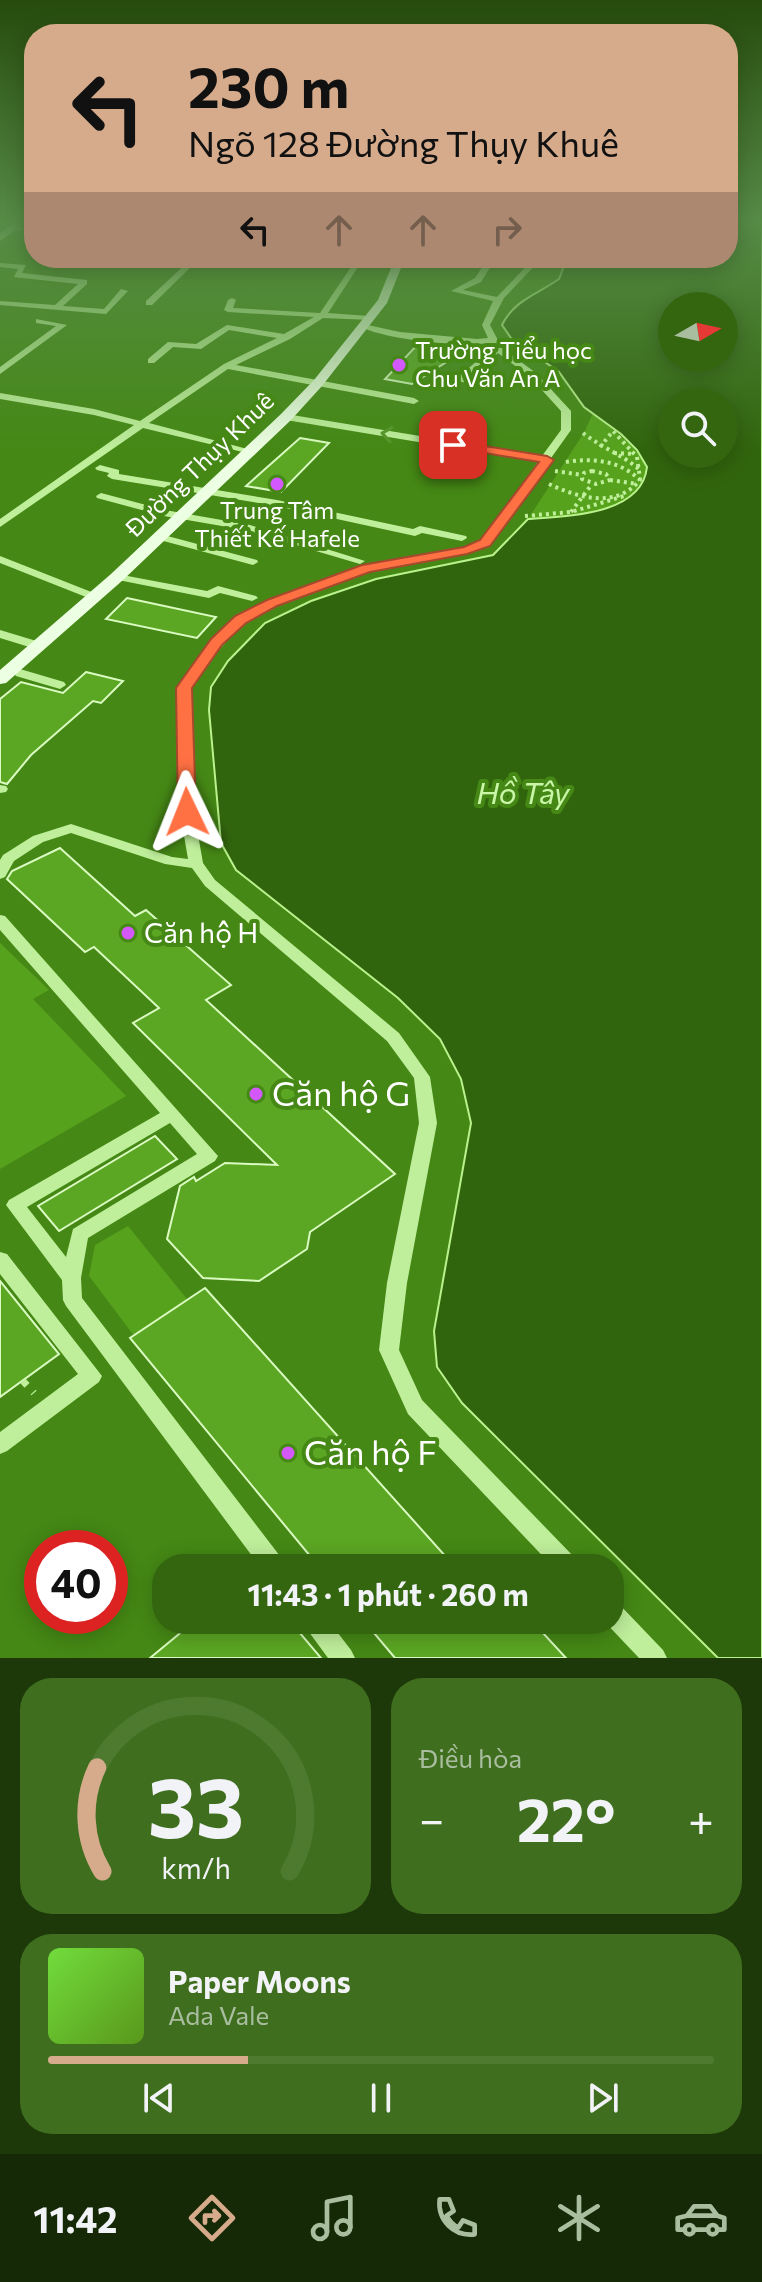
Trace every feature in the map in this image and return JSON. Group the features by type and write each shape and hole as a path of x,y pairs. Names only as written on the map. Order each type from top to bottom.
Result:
{"main road":[{"name":"Đường Thụy Khuê","path":"0,679 252,453 318,383 385,296"}],"street":[{"path":"58,306 68,296"},
{"path":"0,303 106,312 119,296"},
{"path":"149,303 156,296"},
{"path":"0,524 227,366 287,337 323,314 335,296"},
{"path":"482,296 495,299"},
{"path":"499,296 486,325 495,345 533,375 566,411 566,430 551,465 485,543 467,550 367,568 272,603 240,620 217,642 184,688 187,812 196,864 210,883 393,1037 422,1077 428,1123 397,1283 389,1350 415,1407 556,1554"},
{"path":"232,300 228,310 323,314 366,322 400,335 495,345"},
{"path":"0,371 63,325 39,321"},
{"path":"151,361 171,344 198,347 227,327 287,337"},
{"path":"484,386 458,380 495,345"},
{"path":"227,366 358,394 414,401"},
{"path":"1,397 66,406 252,453"},
{"path":"286,417 551,465"},
{"path":"100,468 115,472 112,476 120,478 211,491 415,533 420,529 462,538"},
{"path":"101,496 246,527 360,561"},
{"path":"160,537 253,562"},
{"path":"0,559 95,597"},
{"path":"117,577 209,595 218,589 252,598"},
{"path":"0,634 39,646"},
{"path":"20,673 60,685"},
{"path":"0,874 8,858 38,839 71,828 170,861 196,864"},
{"path":"0,920 209,1156 80,1234 71,1278 73,1300 264,1554"},
{"path":"71,1278 15,1205 172,1114"},
{"path":"0,1260 92,1376 0,1444"},
{"path":"624,1626 655,1658"},
{"path":"325,1634 343,1658"}],"path":[{"path":"577,429 642,472"},
{"path":"519,516 571,512 619,500 632,491 642,472 636,454 613,431 600,447"},
{"path":"609,452 636,454"},
{"path":"551,465 588,460 620,464 639,482"},
{"path":"599,472 606,466 631,462"},
{"path":"551,465 582,475 599,472 609,475 610,480"},
{"path":"582,475 584,481 592,484 610,480 639,482"},
{"path":"544,481 582,497 610,498 632,491"},
{"path":"571,512 592,484"}],"shaded area":[{"path":"593,413 637,450 647,467 642,483 631,495 599,510 528,519 585,431"},
{"path":"0,943 49,990 33,999 126,1096 0,1169"},
{"path":"128,1226 195,1309 141,1345 89,1276 95,1245"}],"water":[{"name":"Hồ Tây","path":"531,296 658,296 658,372 738,372 738,296 762,296 762,1658 718,1658 624,1564 624,1554 614,1554 462,1403 437,1367 434,1331 471,1123 461,1079 440,1039 398,998 236,870 221,843 209,710 211,687 228,661 265,623 311,601 376,579 493,555 528,519 600,510 632,495 642,483 647,467 637,450 584,407 559,372 511,338 502,325 513,309"}],"building":[{"path":"418,344 462,352 412,384 385,379"},
{"path":"300,438 329,443 281,492 246,486"},
{"path":"127,598 216,617 197,638 106,619"},
{"path":"86,672 123,681 101,703 93,701 31,755 7,784 0,782 0,699 21,682 63,693"},
{"path":"60,848 135,916 146,910 231,985 206,1000 395,1174 310,1232 307,1249 259,1281 203,1278 167,1239 180,1186 194,1177 196,1181 225,1163 277,1165 133,1023 159,1008 94,947 85,952 7,879 12,871"},
{"path":"155,1136 177,1159 59,1231 38,1206"},
{"path":"0,1281 59,1354 0,1397"},
{"name":"Căn hộ F","path":"205,1288 443,1554 308,1554 130,1338"},
{"path":"179,1634 301,1634 321,1658 150,1658"},
{"path":"375,1634 544,1634 566,1658 395,1658"}],"place":[{"name":"Trường Tiểu học Chu Văn An A","path":"399,365"},
{"name":"Trung Tâm Thiết Kế Hafele","path":"277,484"},
{"name":"Căn hộ H","path":"128,933"},
{"name":"Căn hộ G","path":"256,1094"},
{"name":"Căn hộ F","path":"288,1453"}],"route":[{"path":"187,812 184,688 217,642 240,620 272,603 367,568 467,550 485,543 547,460 453,445"}]}
